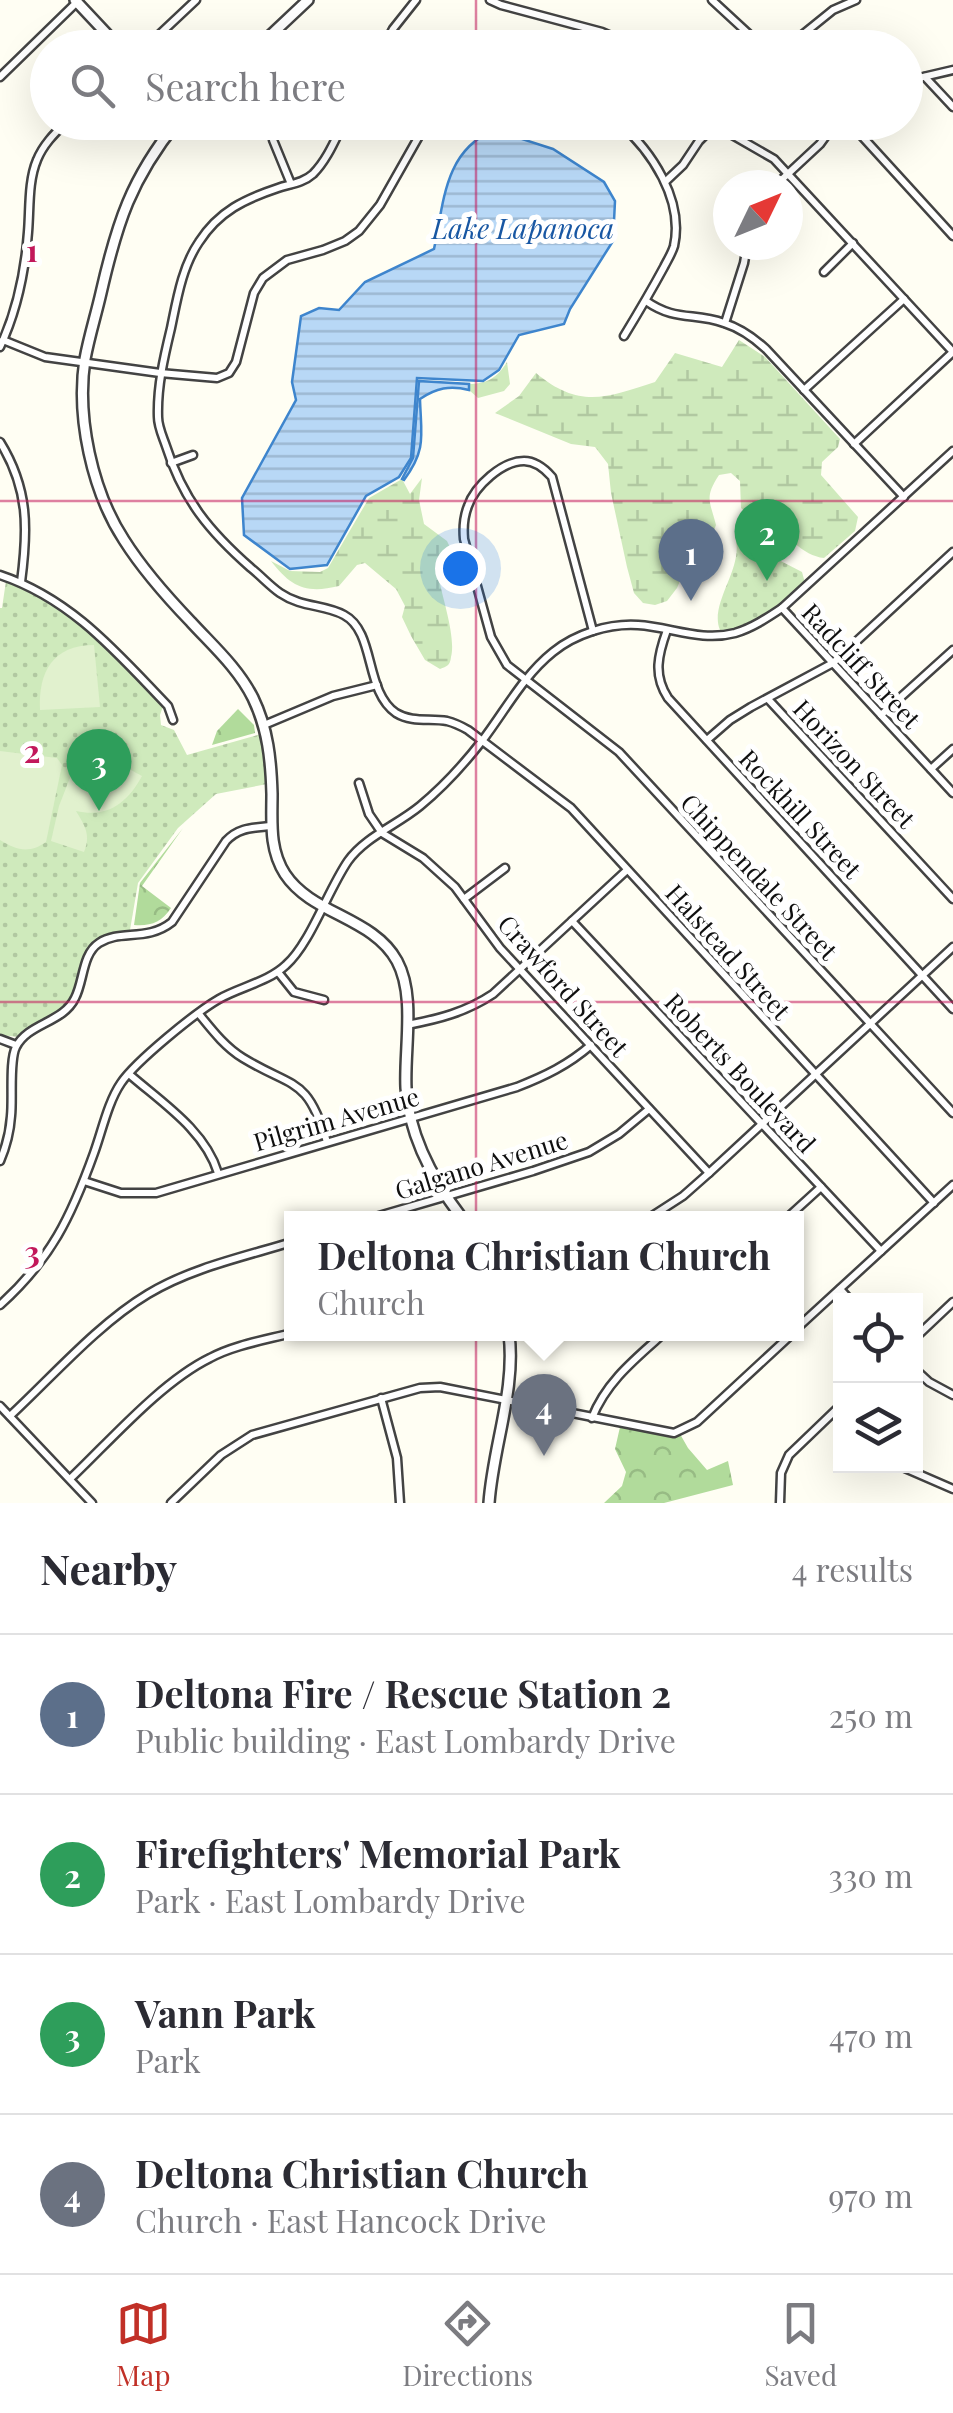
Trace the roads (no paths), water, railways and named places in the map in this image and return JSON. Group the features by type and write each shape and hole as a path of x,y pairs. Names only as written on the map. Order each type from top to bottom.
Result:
{"street":[{"path":"165,30 196,0"},
{"path":"276,30 308,0"},
{"path":"392,30 416,0"},
{"path":"490,0 594,30"},
{"path":"712,0 722,3 747,30"},
{"path":"808,30 833,10 856,0"},
{"path":"48,30 78,1 104,30"},
{"path":"0,77 30,48"},
{"path":"923,77 953,70"},
{"path":"926,77 953,107"},
{"path":"49,140 35,164 22,280 2,344 45,357 217,378 228,373 236,362 254,293 263,278 287,260 323,250 359,231 380,204 417,140"},
{"path":"163,140 149,158 122,212 85,362 86,434 105,504 122,538 148,573 244,682 264,725 270,762 272,840 285,874 303,893 378,938 397,960 407,989 406,1092 412,1118 421,1151 456,1211"},
{"path":"273,140 291,184"},
{"path":"264,725 333,696 377,685 354,623 344,615 302,604 280,592 224,544 200,517 182,489 158,420 160,374 182,281 198,242 212,224 244,199 303,181 313,174 335,140"},
{"path":"624,336 674,248 675,218 664,182 637,140"},
{"path":"664,182 683,165 700,140"},
{"path":"741,140 774,159 784,170"},
{"path":"792,170 823,140"},
{"path":"865,140 953,236"},
{"path":"803,190 953,352 854,444"},
{"path":"824,272 853,243"},
{"path":"726,323 744,260"},
{"path":"804,390 904,299"},
{"path":"646,302 673,316 726,323 752,337 904,497"},
{"path":"0,442 16,472 25,504 21,582"},
{"path":"172,464 193,455"},
{"path":"0,1306 52,1248 84,1181 115,1095 129,1074 219,999 278,972 299,951 348,860 448,780 482,741 525,680 554,651 592,630 638,625 694,636 733,633 758,624 782,608 952,455"},
{"name":"Chippendale Street","path":"592,630 552,477 530,462 500,469 475,492 463,527 496,649 507,665 618,752 953,1114"},
{"path":"706,740 730,720 833,663 953,552"},
{"path":"0,576 21,582 62,605 96,631 168,706 173,720"},
{"name":"Radcliff Street","path":"782,608 953,793"},
{"name":"Rockhill Street","path":"667,630 657,668 668,698 953,1008"},
{"path":"881,715 953,650"},
{"name":"Halstead Street","path":"377,685 384,701 396,712 412,720 456,724 570,808 934,1203"},
{"name":"Horizon Street","path":"768,699 953,899"},
{"path":"931,769 953,749"},
{"path":"359,783 368,814 382,833"},
{"path":"0,1161 11,1118 16,1045 71,1005 89,954 97,944 165,928 234,832 271,826"},
{"name":"Crawford Street","path":"382,833 442,874 520,969 709,1174"},
{"path":"464,899 506,868"},
{"path":"407,1025 472,1008 493,994 627,870"},
{"name":"Roberts Boulevard","path":"572,920 881,1251"},
{"path":"660,1211 709,1174 953,947"},
{"path":"278,972 294,992 324,1000"},
{"path":"198,1014 228,1048 301,1089 319,1114 327,1142"},
{"path":"0,1039 16,1045"},
{"name":"Pilgrim Avenue","path":"84,1181 121,1194 156,1193 545,1077 591,1045"},
{"path":"129,1074 196,1133 218,1173"},
{"name":"Galgano Avenue","path":"398,1211 589,1152 620,1134 650,1109"},
{"path":"804,1322 953,1186"},
{"path":"795,1211 821,1187"},
{"path":"10,1416 118,1315 148,1294 205,1268 284,1244"},
{"path":"840,1289 844,1293"},
{"path":"923,1330 953,1302"},
{"path":"70,1479 186,1371 213,1356 284,1335"},
{"path":"489,1503 511,1362 510,1341"},
{"path":"592,1418 599,1399 616,1377 655,1341"},
{"path":"170,1503 221,1455 252,1435 420,1388 440,1388 674,1433 696,1422 783,1341"},
{"path":"923,1376 953,1395"},
{"path":"381,1398 398,1458 400,1503"},
{"path":"0,1406 92,1503"},
{"path":"780,1503 780,1472 784,1463 833,1416"},
{"path":"916,1473 953,1489"}],"water":[{"name":"Lake Lapanoca","path":"476,140 525,140 553,149 604,182 615,201 613,241 564,324 519,335 499,370 483,381 417,378 411,458 399,477 366,496 327,565 290,569 244,535 242,498 296,400 292,382 301,316 319,308 339,310 365,282 434,249 449,180"},
{"path":"419,381 469,384 469,390 443,388 420,399 419,450 404,480 413,458"}],"place":[{"name":"Firefighters' Memorial Park","path":"767,581"},
{"name":"Deltona Fire / Rescue Station 2","path":"691,601"},
{"name":"Vann Park","path":"99,811"},
{"name":"Deltona Christian Church","path":"544,1456"}]}
